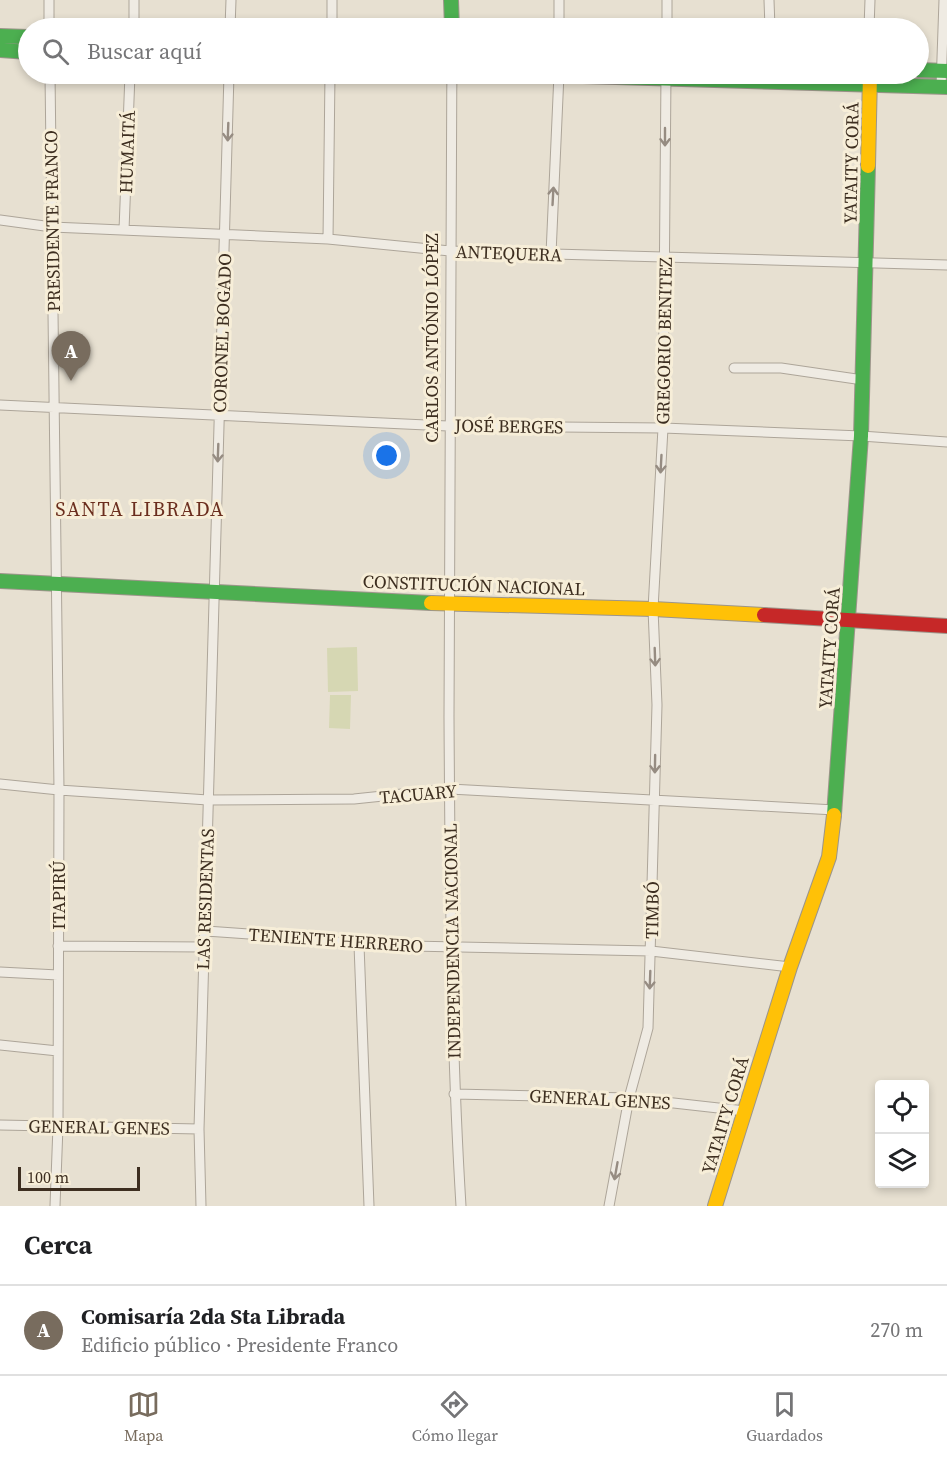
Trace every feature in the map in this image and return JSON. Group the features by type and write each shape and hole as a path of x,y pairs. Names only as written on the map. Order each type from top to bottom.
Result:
{"street":[{"path":"49,0 49,18"},
{"path":"134,0 134,18"},
{"path":"230,18 231,0"},
{"path":"332,0 332,18"},
{"path":"451,0 452,18"},
{"path":"559,0 559,18"},
{"path":"667,0 667,18"},
{"path":"769,0 770,18"},
{"path":"870,0 870,18"},
{"path":"916,84 944,87 944,0"},
{"path":"0,36 18,37"},
{"path":"0,50 18,51"},
{"path":"929,70 945,71"},
{"name":"PRESIDENTE FRANCO","path":"50,84 56,584"},
{"name":"HUMAITÁ","path":"124,230 130,84"},
{"name":"CORONEL BOGADO","path":"214,592 230,84"},
{"path":"328,239 330,84"},
{"name":"CARLOS ANTÓNIO LÓPEZ","path":"449,604 448,426 452,84"},
{"path":"551,254 559,84"},
{"name":"GREGORIO BENITEZ","path":"653,609 663,428 666,84"},
{"name":"YATAITY CORÁ","path":"715,1206 790,967 829,856 835,810 850,620 861,436 870,84"},
{"name":"ANTEQUERA","path":"0,220 52,227 328,239 450,251 947,265"},
{"path":"734,368 781,368 863,380"},
{"name":"JOSÉ BERGES","path":"0,405 448,426 663,428 947,442"},
{"name":"CONSTITUCIÓN NACIONAL","path":"0,581 449,604 653,609 947,626"},
{"name":"ITAPIRÚ","path":"55,1206 58,1126 59,790 56,584"},
{"name":"LAS RESIDENTAS","path":"201,1206 199,1129 214,592"},
{"name":"INDEPENDENCIA NACIONAL","path":"449,604 450,947 454,1094 461,1206"},
{"name":"TIMBÓ","path":"609,1206 629,1098 648,1028 657,705 653,609"},
{"name":"TACUARY","path":"0,784 208,800 354,800 450,789 835,810"},
{"name":"TENIENTE HERRERO","path":"206,931 317,939 359,945 651,951 790,967"},
{"path":"359,945 369,1206"},
{"path":"58,946 204,947"},
{"path":"0,972 58,975"},
{"path":"0,1045 58,1051"},
{"name":"GENERAL GENES","path":"454,1094 629,1098 745,1111"},
{"name":"GENERAL GENES","path":"0,1125 199,1129"}],"green space":[{"path":"357,647 358,691 328,692 327,648"},
{"path":"330,695 351,695 350,729 329,728"}],"traffic: fast":[{"path":"451,0 452,18"},
{"path":"0,36 18,37"},
{"path":"0,50 18,51"},
{"path":"929,70 947,71"},
{"path":"848,84 947,87"},
{"path":"834,815 861,436 868,166"},
{"path":"0,581 431,603"}],"traffic: slow":[{"path":"868,166 870,84"},
{"path":"431,603 653,609 764,615"},
{"path":"715,1206 790,967 829,857 834,815"}],"traffic: jam":[{"path":"764,615 947,626"}],"place":[{"name":"Comisaría 2da Sta Librada","path":"71,381"}],"district":[{"name":"SANTA LIBRADA","path":"140,509"}]}
